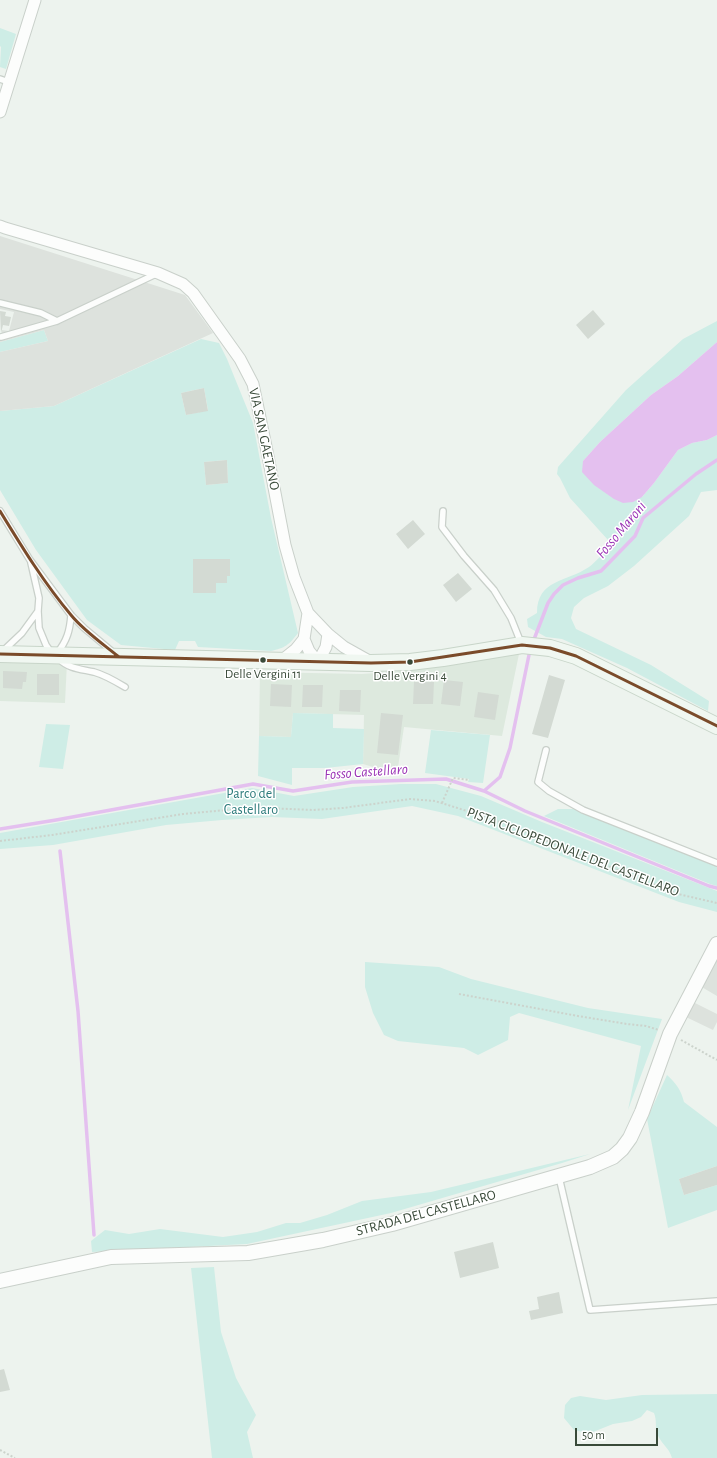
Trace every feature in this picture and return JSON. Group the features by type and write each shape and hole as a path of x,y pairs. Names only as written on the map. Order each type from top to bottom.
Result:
{"main road":[{"path":"0,654 372,663 410,662 522,645 550,648 576,656 717,726"}],"street":[{"path":"0,112 5,80 36,0"},
{"name":"VIA SAN GAETANO","path":"0,226 158,273 183,284 193,293 240,358 253,384 285,545 294,577 308,613 328,634 344,647 372,663"},
{"name":"VIA SAN GAETANO","path":"304,639 308,613"},
{"path":"281,661 296,649 304,639 309,651 318,662 326,647 328,634"},
{"name":"STRADA DEL CASTELLARO","path":"0,1281 111,1257 248,1253 323,1240 392,1224 559,1176 613,1157 622,1149 630,1138 670,1034 717,944"}],"lane":[{"path":"1,337 57,320 158,273"},
{"path":"0,303 41,313 57,320"},
{"path":"0,511 30,560 71,615 84,628 119,657"},
{"path":"443,511 442,527 464,556 494,590 511,618 522,645"},
{"path":"30,560 39,598 39,628 46,645 55,656 68,666 97,673 114,680 125,687"},
{"path":"0,654 22,633 38,611"},
{"path":"55,656 66,642 69,634 71,615"},
{"path":"546,750 538,782 549,791 583,810 717,863"},
{"path":"559,1176 590,1310 717,1301"}],"path":[{"path":"442,803 453,778 469,780"},
{"name":"PISTA CICLOPEDONALE DEL CASTELLARO","path":"0,841 52,835 183,814 266,808 313,810 343,808 410,799 442,803 511,826 678,894 717,903"},
{"path":"459,994 585,1017 646,1026 670,1034 717,1060"},
{"path":"0,1450 15,1458"}],"shaded area":[{"path":"0,236 185,295 213,333 54,406 0,411 0,352 48,341 44,330 0,342 2,330 9,331 14,312 0,309"},
{"path":"717,342 717,435 707,440 692,443 678,450 642,497 633,502 623,503 614,499 594,485 582,472 583,461 600,442 651,395 678,376"},
{"path":"519,654 502,736 404,727 397,774 363,764 364,715 293,713 291,737 259,736 260,672 362,674 431,668"},
{"path":"0,661 67,662 65,703 0,701"},
{"path":"717,959 717,996 700,986"},
{"path":"693,1002 717,1014 717,1022 713,1030 686,1017"}],"green space":[{"path":"0,28 16,34 6,69 0,67"},
{"path":"717,321 717,342 678,376 651,395 600,442 583,461 642,497 678,450 692,443 707,440 717,435 717,490 701,492 689,516 634,566 608,586 584,598 574,607 571,618 576,629 651,665 709,701 708,711 627,668 562,639 546,637 528,627 527,619 537,613 538,602 548,587 589,567 609,547 608,540 570,498 557,474 558,467 626,390 683,339"},
{"path":"44,330 48,341 0,352 0,342"},
{"path":"201,339 219,343 253,423 271,518 298,633 292,640 280,649 271,651 198,647 195,641 179,641 175,650 121,645 87,620 36,550 0,490 0,411 54,406","holes":["204,388 208,410 186,415 181,393","227,460 228,483 206,485 204,462","193,559 230,559 230,575 227,576 227,583 216,583"]},
{"path":"293,713 333,714 333,728 364,729 363,764 325,768 292,768 292,785 258,776 259,736 291,737"},
{"path":"46,724 70,725 63,769 39,767"},
{"path":"431,730 490,735 483,783 468,782 469,779 425,773"},
{"name":"Parco del Castellaro","path":"401,784 436,784 481,796 542,822 717,891 717,912 679,902 458,816 412,806 322,819 272,817 166,825 53,845 0,849 0,833 252,788 294,796 353,787"},
{"path":"558,809 573,809 717,866 717,886 544,816"},
{"path":"365,962 439,967 471,979 588,1008 662,1019 628,1110 641,1046 519,1013 510,1017 508,1040 478,1055 464,1048 398,1041 384,1035 373,1013 365,987"},
{"path":"667,1075 678,1087 684,1102 717,1127 717,1166 679,1179 684,1195 717,1185 717,1210 668,1228 647,1119"},
{"path":"590,1154 391,1213 247,1244 92,1252 91,1241 105,1230 129,1234 160,1229 223,1237 257,1232 286,1223 300,1223 327,1215 362,1201 431,1192"},
{"path":"214,1267 221,1332 236,1378 256,1415 247,1432 253,1458 212,1458 191,1268"},
{"path":"717,1394 717,1458 672,1458 669,1451 658,1436 654,1413 647,1410 641,1417 632,1421 613,1424 593,1432 574,1430 564,1418 565,1405 571,1398 580,1396 606,1400 642,1395"}],"building":[{"path":"593,310 605,324 588,339 576,325"},
{"path":"0,311 6,312 5,316 11,317 9,326 3,325 1,333"},
{"path":"204,388 208,411 186,415 181,393"},
{"path":"227,460 228,483 206,485 204,462"},
{"path":"413,520 425,534 408,549 396,534"},
{"path":"193,559 230,559 230,576 227,576 227,583 216,583 216,593 193,593"},
{"path":"458,573 472,589 456,602 443,585"},
{"path":"3,671 27,672 26,682 23,682 22,689 3,688"},
{"path":"37,674 59,674 59,695 37,695"},
{"path":"549,675 565,680 548,738 532,734"},
{"path":"444,680 463,682 460,706 441,704"},
{"path":"414,682 434,682 433,704 413,704"},
{"path":"271,684 292,685 291,707 270,706"},
{"path":"303,685 323,685 322,707 302,707"},
{"path":"340,690 361,690 360,712 339,711"},
{"path":"478,692 499,695 495,720 474,717"},
{"path":"381,713 403,715 398,755 377,753"},
{"path":"717,1166 717,1185 684,1195 679,1179"},
{"path":"493,1242 499,1268 460,1278 454,1252"},
{"path":"559,1292 563,1313 531,1320 529,1311 539,1309 537,1297"},
{"path":"4,1369 10,1390 0,1392 0,1370"}],"waterway":[{"name":"Fosso Maroni","path":"533,642 548,603 563,585 578,578 601,571 635,536 643,518 696,474 717,460"},
{"name":"Fosso Maroni","path":"484,791 500,777 510,748 530,650"},
{"name":"Fosso Castellaro","path":"0,829 253,784 293,791 352,782 446,779 484,791 525,811 717,888"},
{"path":"60,851 78,1011 94,1235"}],"transit line":[{"path":"0,511 42,578 61,603 76,621 119,657"},
{"path":"0,654 371,663 410,662 522,645 550,648 576,656 717,726"}],"place":[{"name":"Delle Vergini 11","path":"263,660"},
{"name":"Delle Vergini 4","path":"410,662"}]}
